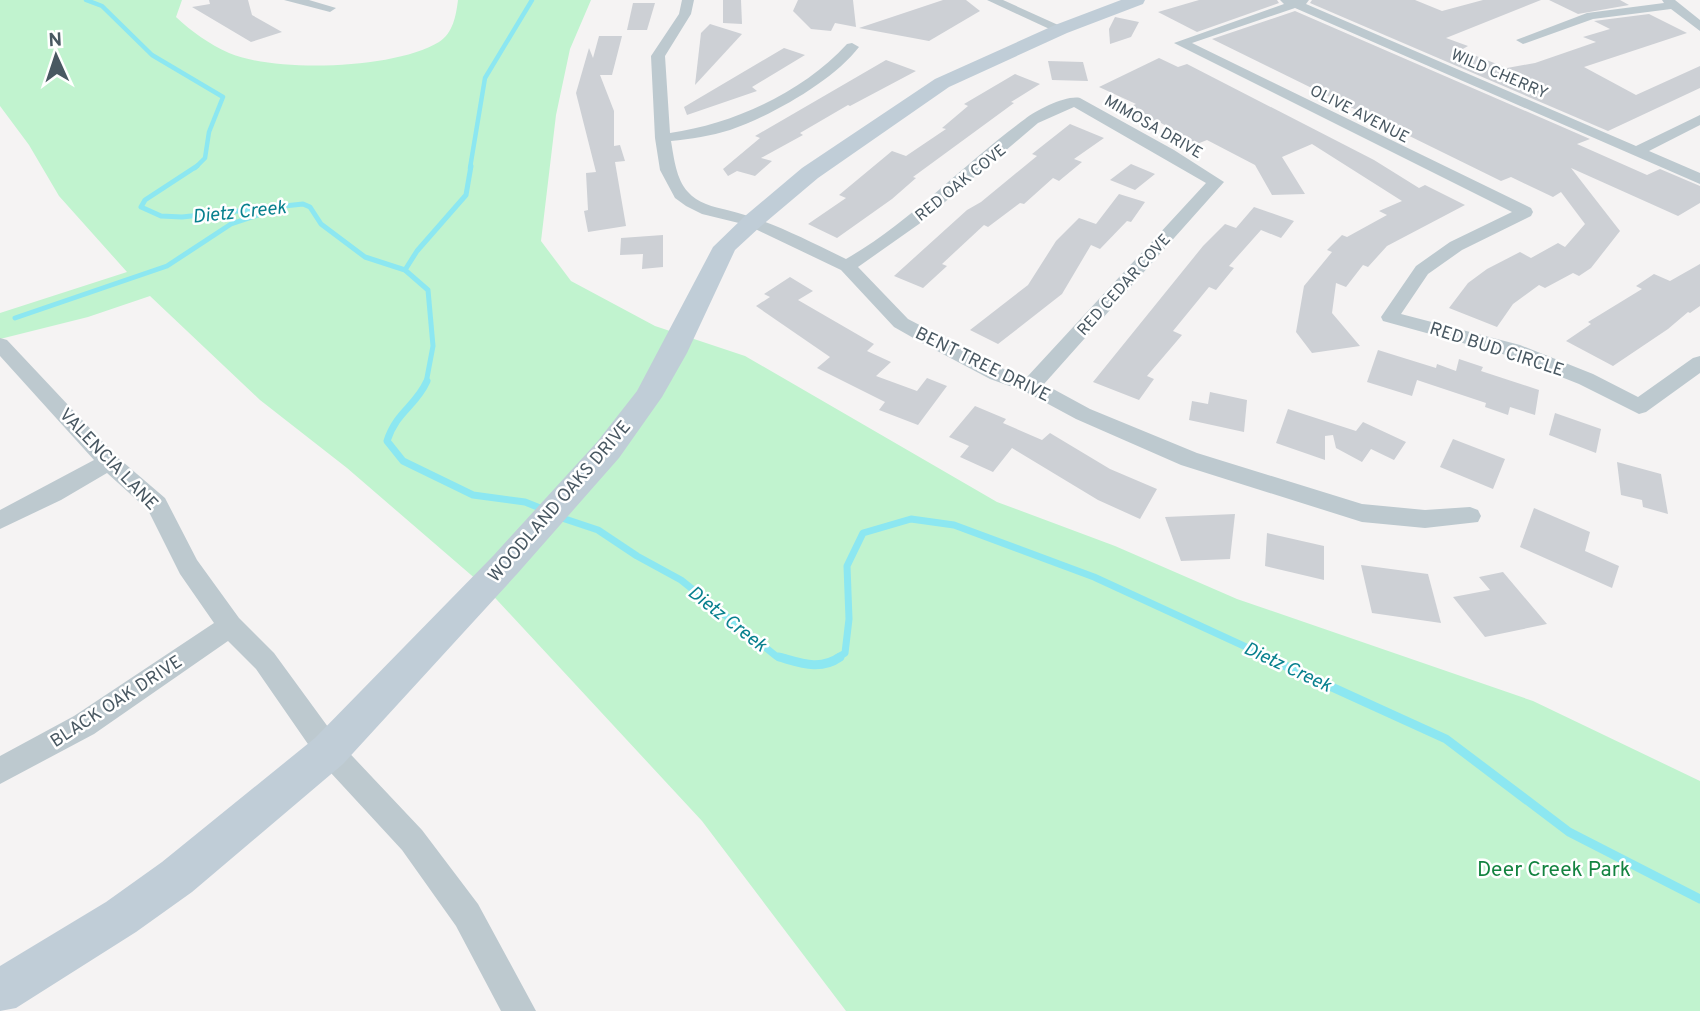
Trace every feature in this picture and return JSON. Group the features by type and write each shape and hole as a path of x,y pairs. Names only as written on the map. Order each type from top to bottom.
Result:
{"street":[{"path":"290,0 330,8"},
{"name":"BENT TREE DRIVE","path":"688,0 685,13 658,56 663,138 668,170 681,195 708,211 754,221 847,266 901,323 997,374 1031,386 1083,414 1189,459 1362,513 1425,519 1469,516"},
{"path":"993,0 1061,29"},
{"name":"WOODLAND OAKS DRIVE","path":"0,992 121,917 177,877 329,751 505,565 600,458 648,397 673,353 725,247 754,221 810,173 942,83 1061,29 1137,0"},
{"name":"OLIVE AVENUE","path":"1296,1 1181,43 1497,201 1525,212 1456,246 1422,270 1390,317"},
{"name":"WILD CHERRY","path":"1296,1 1700,179"},
{"path":"1523,40 1591,16 1671,2 1700,27"},
{"path":"663,138 708,131 740,120 835,63 852,47"},
{"name":"MIMOSA DRIVE","path":"1075,101 1216,182"},
{"name":"RED OAK COVE","path":"847,266 871,252 913,220 1033,120 1075,101"},
{"path":"1637,151 1700,119"},
{"name":"RED CEDAR COVE","path":"1031,386 1216,182"},
{"name":"RED BUD CIRCLE","path":"1390,317 1513,350 1586,379 1639,407 1700,363"},
{"name":"VALENCIA LANE","path":"0,344 108,462 157,505 188,568 230,626 265,660 329,751 412,840 467,915 519,1011"},
{"path":"0,520 53,494 108,462"},
{"name":"BLACK OAK DRIVE","path":"0,771 84,725 230,626"}],"green space":[{"name":"Deer Creek Park","path":"0,0 182,0 176,17 201,37 229,53 275,64 335,65 394,58 439,42 451,29 458,0 591,0 570,49 556,115 541,241 571,281 655,326 745,356 997,502 1115,546 1237,599 1533,701 1700,781 1700,1011 846,1011 702,821 485,587 347,468 260,400 150,296 88,317 0,339 0,313 127,272 59,196 29,145 0,106"}],"building":[{"path":"209,0 248,0 252,15 282,32 251,42 192,7 210,4"},
{"path":"723,0 741,0 742,24 723,23"},
{"path":"798,0 853,0 856,27 835,23 831,31 811,29 793,11"},
{"path":"943,0 966,0 980,11 929,41 859,28"},
{"path":"1199,0 1277,0 1279,3 1197,32 1158,12"},
{"path":"1312,0 1415,0 1442,11 1483,0 1541,0 1446,38 1468,46 1461,50 1507,68 1535,63 1596,42 1583,37 1610,29 1594,21 1649,14 1687,33 1584,67 1636,95 1700,66 1700,88 1608,131 1310,3"},
{"path":"1549,0 1620,0 1629,5 1578,14"},
{"path":"633,3 655,3 647,30 627,30"},
{"path":"1295,11 1590,139 1577,144 1647,175 1660,169 1700,186 1700,203 1678,216 1571,168 1620,231 1591,268 1579,276 1573,273 1545,288 1539,285 1513,304 1497,327 1449,308 1468,283 1487,269 1520,252 1531,258 1558,243 1565,247 1585,224 1561,192 1553,197 1511,177 1501,181 1212,39"},
{"path":"1115,17 1139,22 1131,37 1110,44 1109,29"},
{"path":"710,24 742,34 695,85 701,33"},
{"path":"599,36 622,36 612,75 600,75 614,111 614,146 620,145 625,161 615,162 626,226 588,232 584,211 588,210 586,173 596,172 576,93 589,48 593,58"},
{"path":"784,48 805,55 752,87 757,91 687,115 684,107"},
{"path":"1159,58 1178,67 1187,64 1374,160 1419,188 1425,185 1465,205 1387,246 1368,267 1363,265 1346,287 1336,283 1332,313 1360,346 1312,353 1296,332 1304,286 1332,252 1327,250 1342,235 1347,237 1387,215 1379,211 1402,201 1312,144 1282,157 1305,194 1272,195 1255,165 1207,140 1197,144 1156,120 1151,123 1124,109 1136,104 1099,87"},
{"path":"886,60 916,71 848,105 800,133 803,135 761,158 772,161 755,176 737,171 728,176 723,169 760,138 755,136"},
{"path":"1048,61 1083,62 1088,81 1052,80"},
{"path":"1015,74 1040,84 1011,102 1014,103 913,177 916,178 892,199 837,238 808,224 846,198 839,195 892,151 906,156 946,129 942,128 968,106 964,104"},
{"path":"1070,124 1104,138 1074,159 1082,162 1059,181 1053,178 1024,204 1020,203 988,227 984,225 942,264 947,266 923,288 894,276 967,210 981,202 1037,156 1032,154"},
{"path":"1131,164 1155,174 1135,190 1110,180"},
{"path":"1119,194 1145,202 1131,222 1127,221 1100,249 1091,245 1062,294 998,344 970,330 1028,285 1056,241 1079,218 1096,224"},
{"path":"1254,207 1294,221 1281,238 1261,230 1229,266 1234,268 1216,290 1209,287 1173,331 1182,335 1147,376 1154,379 1139,400 1093,382 1203,246 1225,224 1236,228"},
{"path":"663,235 663,267 642,269 643,254 620,255 621,238"},
{"path":"1700,264 1700,306 1613,366 1566,341 1591,324 1588,322 1642,289 1636,286 1654,274 1670,281"},
{"path":"790,277 813,291 798,300 874,344 867,351 891,362 876,376 917,391 927,378 947,386 918,425 879,410 885,402 817,368 830,357 756,306 770,297 764,294"},
{"path":"1378,350 1436,368 1437,364 1456,371 1459,359 1483,367 1481,371 1539,390 1535,415 1510,407 1508,415 1485,407 1486,403 1417,380 1412,396 1367,382"},
{"path":"1210,392 1247,400 1244,432 1189,420 1192,401 1208,404"},
{"path":"975,406 1006,419 1003,423 1042,440 1050,433 1110,469 1157,489 1140,519 1098,500 1012,448 993,472 960,457 969,446 949,437"},
{"path":"1288,409 1356,431 1363,422 1406,442 1394,460 1371,449 1362,462 1336,448 1333,435 1325,436 1325,460 1276,443"},
{"path":"1555,413 1601,429 1596,453 1549,435"},
{"path":"1453,439 1505,459 1493,489 1440,467"},
{"path":"1617,462 1661,474 1668,514 1643,507 1642,500 1621,495"},
{"path":"1534,508 1590,532 1585,551 1619,566 1612,588 1520,547"},
{"path":"1235,514 1230,559 1181,561 1165,517"},
{"path":"1267,533 1324,546 1324,580 1265,566"},
{"path":"1361,565 1428,574 1441,623 1372,613"},
{"path":"1503,572 1547,624 1485,637 1453,597 1490,590 1479,577"}],"waterway":[{"name":"Dietz Creek","path":"86,0 102,6 152,55 223,97 209,132 205,158 197,166"},
{"path":"470,168 485,78 532,0"},
{"name":"Dietz Creek","path":"197,166 145,200 141,207 161,216 182,217 303,204 310,207 321,224 365,257 405,270"},
{"path":"405,270 417,251 466,195 471,166"},
{"path":"15,318 167,266 231,224 264,213"},
{"name":"Dietz Creek","path":"405,270 428,290 433,346 426,383"},
{"name":"Dietz Creek","path":"426,383 396,423 387,441 403,461 473,495 525,502 545,510"},
{"name":"Dietz Creek","path":"559,517 598,530 637,556 681,580 776,656 785,658"},
{"name":"Dietz Creek","path":"837,658 845,653 849,619 847,566 863,533 911,519 954,525 1094,577 1270,658"},
{"name":"Dietz Creek","path":"779,657 818,665 840,657"},
{"name":"Dietz Creek","path":"1266,657 1446,739 1569,832 1700,899"}]}
